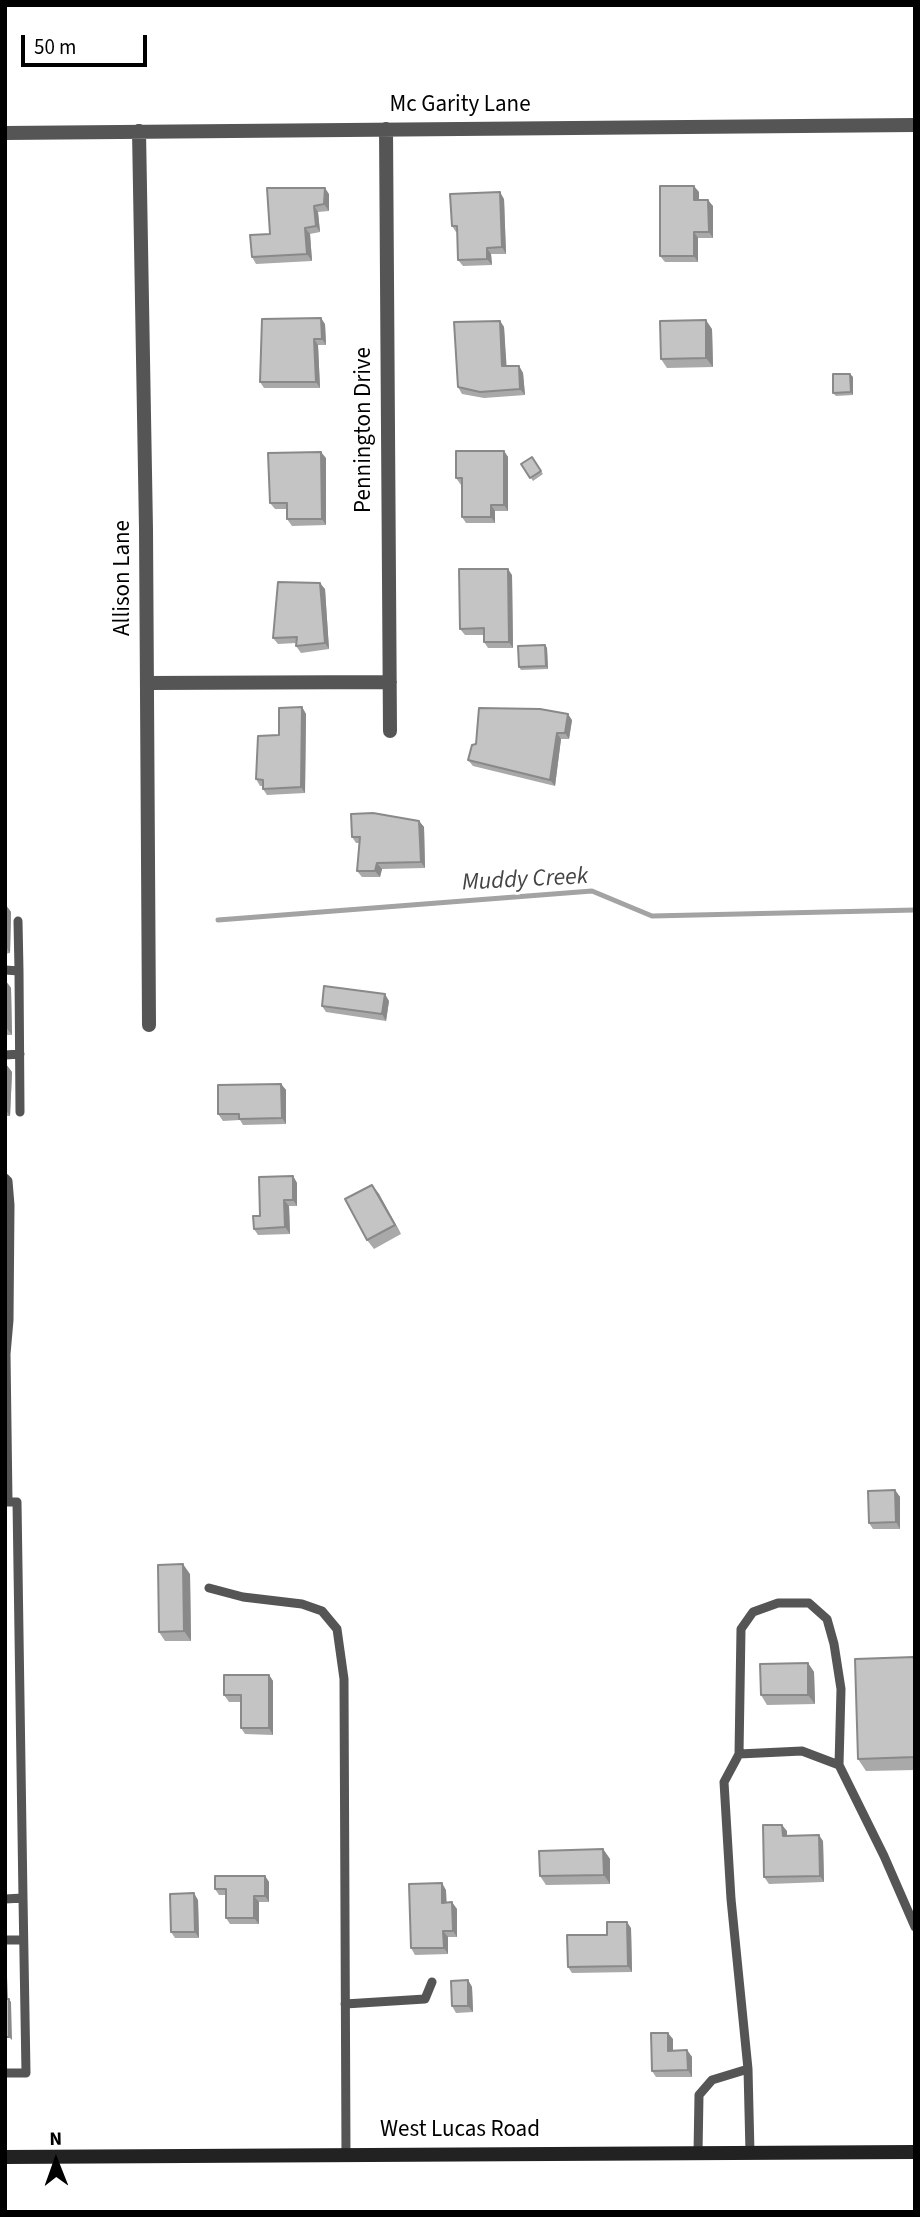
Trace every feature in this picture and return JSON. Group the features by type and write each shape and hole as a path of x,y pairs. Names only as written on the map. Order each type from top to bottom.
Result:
{"main road":[{"name":"West Lucas Road","path":"5,2157 915,2152"}],"street":[{"name":"Mc Garity Lane","path":"5,133 915,125"},
{"name":"Pennington Drive","path":"386,129 390,731"},
{"name":"Allison Lane","path":"139,131 149,1025"},
{"path":"147,683 390,682"}],"lane":[{"path":"18,921 20,1112"},
{"path":"5,971 19,971"},
{"path":"5,1055 20,1054"},
{"path":"5,1178 8,1181 10,1205 6,1354 7,1502 17,1502 26,2073 5,2073"},
{"path":"5,1330 9,1320"},
{"path":"209,1588 243,1597 302,1604 322,1611 337,1629 344,1679 346,2155"},
{"path":"750,2152 748,2069 731,1899 724,1782 739,1754 741,1629 753,1612 778,1603 808,1603 827,1619 841,1689 839,1765 915,1927"},
{"path":"739,1754 802,1751 839,1765"},
{"path":"5,1899 23,1898"},
{"path":"5,1940 23,1940"},
{"path":"345,2004 425,1999 432,1982"},
{"path":"698,2153 699,2095 712,2080 748,2069"}],"building":[{"path":"660,186 694,186 694,200 708,200 709,232 694,232 694,256 660,256"},
{"path":"267,188 325,188 324,204 314,206 316,226 305,228 307,254 252,257 250,235 270,234"},
{"path":"500,192 502,247 487,248 487,259 458,260 457,226 452,226 450,194"},
{"path":"321,318 322,339 314,339 316,382 260,382 262,319"},
{"path":"706,320 706,358 661,359 660,321"},
{"path":"500,321 502,366 519,366 520,389 480,392 458,387 454,322"},
{"path":"833,374 850,374 851,392 833,393"},
{"path":"456,451 504,451 504,505 491,505 491,517 462,517 462,478 456,478"},
{"path":"321,452 322,519 287,519 287,503 270,503 268,453"},
{"path":"532,457 541,471 530,478 521,464"},
{"path":"459,569 508,569 509,642 484,642 484,628 460,629"},
{"path":"278,582 320,583 325,643 296,646 297,637 273,638"},
{"path":"545,645 546,666 519,667 518,646"},
{"path":"302,707 301,787 263,789 263,780 256,779 258,736 279,735 279,708"},
{"path":"479,708 540,709 568,714 565,733 557,733 550,780 468,760 472,745 476,744"},
{"path":"373,813 419,821 421,862 377,863 375,871 357,871 360,837 352,837 351,814"},
{"path":"324,986 385,994 382,1014 322,1006"},
{"path":"281,1084 282,1118 239,1119 239,1114 218,1114 218,1085"},
{"path":"293,1176 293,1200 284,1200 285,1227 254,1229 253,1216 260,1216 259,1177"},
{"path":"372,1185 395,1225 367,1240 345,1199"},
{"path":"895,1490 896,1522 869,1523 868,1491"},
{"path":"183,1564 184,1631 159,1632 158,1565"},
{"path":"914,1657 915,1757 858,1759 855,1659"},
{"path":"808,1663 808,1695 761,1695 760,1664"},
{"path":"224,1675 269,1675 269,1728 241,1728 241,1695 224,1695"},
{"path":"763,1825 782,1825 783,1836 819,1835 820,1876 764,1877"},
{"path":"603,1849 604,1875 540,1876 539,1851"},
{"path":"215,1876 265,1876 265,1896 254,1896 254,1918 226,1918 226,1889 215,1889"},
{"path":"442,1883 442,1903 452,1902 453,1931 443,1931 444,1948 411,1948 409,1884"},
{"path":"194,1893 195,1932 171,1932 170,1894"},
{"path":"607,1922 627,1922 628,1966 568,1967 567,1935 607,1935"},
{"path":"5,1973 6,1999 9,1999 9,2037 5,2037"},
{"path":"468,1980 468,2006 452,2006 451,1981"},
{"path":"651,2033 668,2033 668,2051 687,2050 688,2070 652,2071"}],"waterway":[{"name":"Muddy Creek","path":"218,920 592,891 652,916 915,910"}]}
